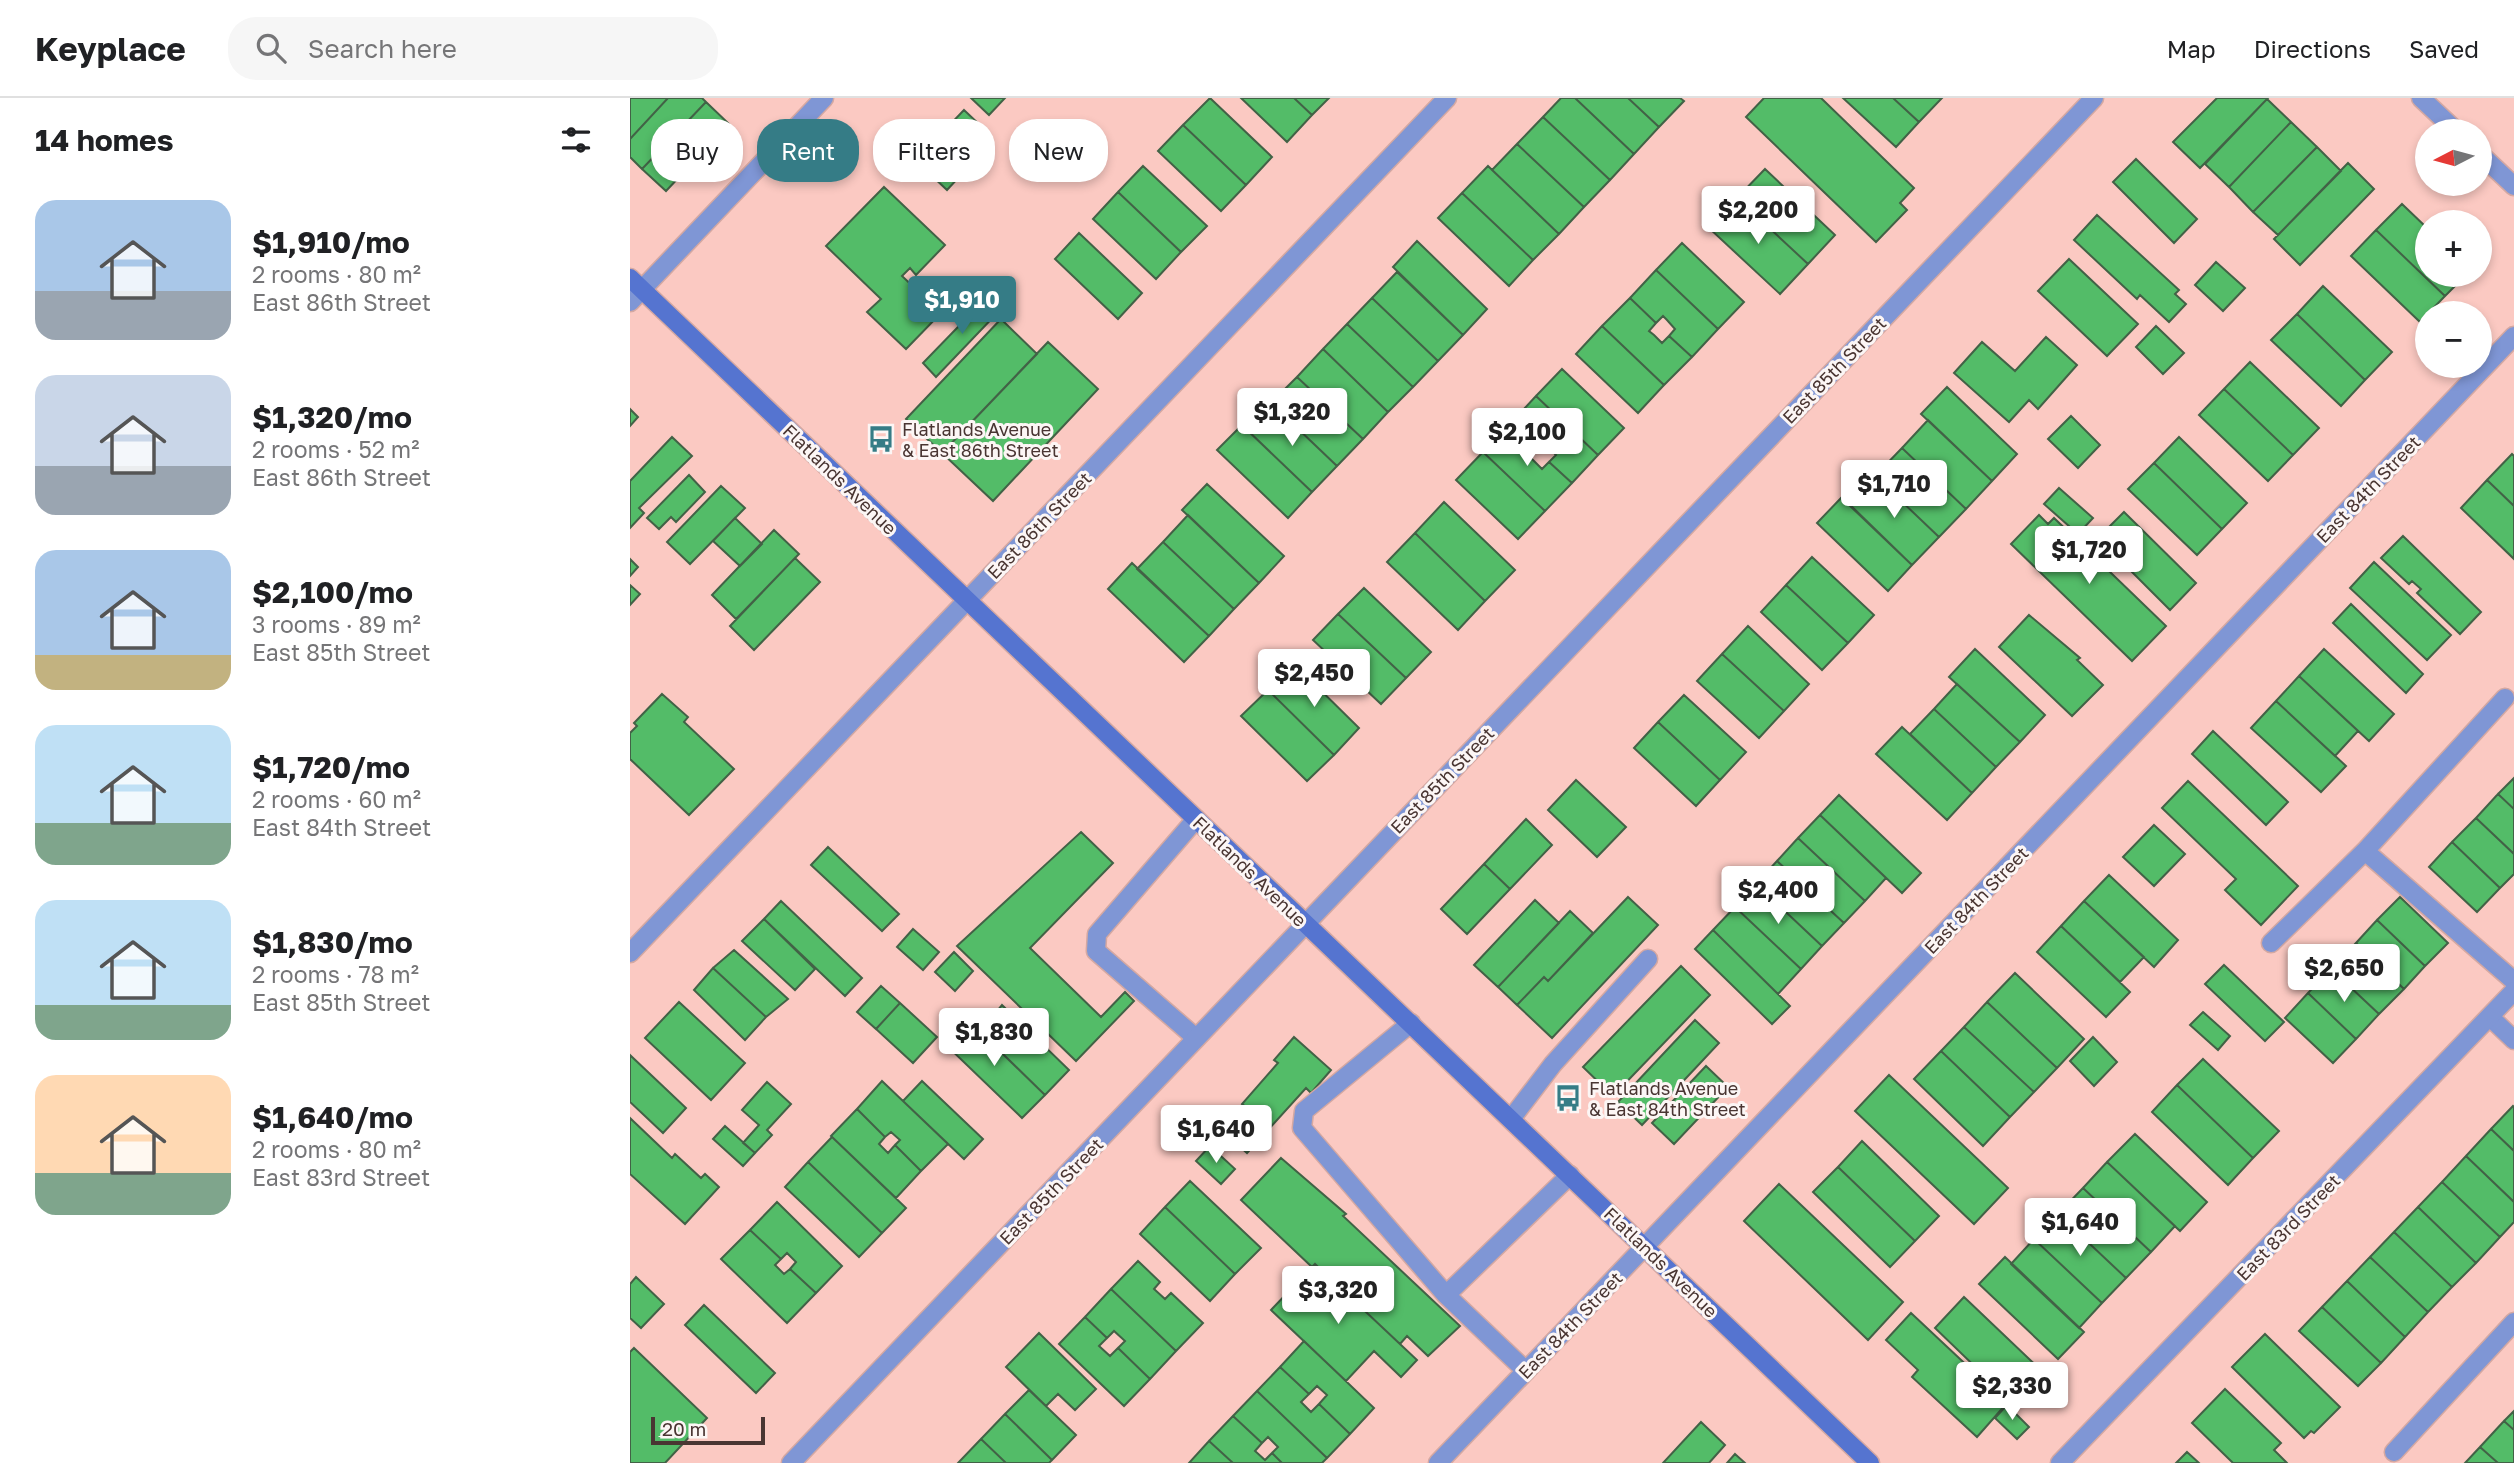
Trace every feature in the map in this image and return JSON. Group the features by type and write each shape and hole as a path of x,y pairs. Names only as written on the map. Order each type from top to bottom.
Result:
{"main road":[{"name":"Flatlands Avenue","path":"634,290 967,600 1870,1463"}],"street":[{"path":"634,290 824,98"},
{"name":"East 86th Street","path":"630,953 1447,98"},
{"name":"East 85th Street","path":"791,1463 2094,98"},
{"path":"2421,98 2443,119"},
{"path":"2492,165 2514,186"},
{"name":"East 84th Street","path":"1438,1463 2514,336"},
{"path":"2271,943 2365,850 2505,698"},
{"path":"1196,819 1097,934 1095,943 1096,951 1196,1038"},
{"path":"2365,850 2514,981"},
{"path":"1511,1119 1553,1064 1648,959"},
{"name":"East 83rd Street","path":"2060,1463 2514,991"},
{"path":"2490,1017 2514,1040"},
{"path":"1411,1023 1304,1111 1302,1128 1446,1295 1526,1371"},
{"path":"1446,1295 1570,1175"},
{"path":"2394,1452 2514,1322"}],"building":[{"path":"630,98 668,98 630,139"},
{"path":"668,98 702,98 706,102 690,119 651,119 651,160 642,169 630,157 630,139"},
{"path":"971,98 1005,98 989,115"},
{"path":"1210,98 1272,157 1246,185 1183,125"},
{"path":"1241,98 1294,98 1312,115 1287,142"},
{"path":"1294,98 1329,98 1312,115"},
{"path":"1561,98 1575,98 1634,154 1610,180 1543,117"},
{"path":"1575,98 1628,98 1659,127 1634,154"},
{"path":"1628,98 1680,98 1684,101 1659,127"},
{"path":"1764,98 1821,98 1914,188 1900,203 1907,210 1876,242 1746,117"},
{"path":"1843,98 1893,98 1919,122 1896,147"},
{"path":"1893,98 1942,98 1919,122"},
{"path":"2217,98 2268,98 2200,168 2173,142"},
{"path":"2267,99 2291,122 2229,187 2205,164"},
{"path":"706,102 724,119 690,119"},
{"path":"964,110 974,119 955,119"},
{"path":"1543,117 1610,180 1584,207 1517,144"},
{"path":"2291,122 2317,147 2253,212 2229,187"},
{"path":"1183,125 1246,185 1221,211 1158,151"},
{"path":"1517,144 1584,207 1559,234 1492,170"},
{"path":"2317,147 2341,171 2278,235 2253,212"},
{"path":"2136,159 2197,219 2174,243 2113,182"},
{"path":"651,160 651,177 642,169"},
{"path":"2348,163 2374,189 2300,265 2274,239"},
{"path":"1143,166 1207,226 1181,252 1118,192"},
{"path":"1488,166 1559,234 1533,260 1462,193"},
{"path":"1765,169 1835,235 1808,264 1737,198"},
{"path":"656,182 674,182 666,191"},
{"path":"938,182 954,182 947,190"},
{"path":"884,187 945,245 916,275 910,268 902,276 941,313 906,349 867,312 881,299 826,246"},
{"path":"1118,192 1181,252 1156,279 1093,219"},
{"path":"1462,193 1533,260 1509,286 1438,218"},
{"path":"1737,198 1808,264 1780,294 1709,228"},
{"path":"2402,204 2415,216 2415,267 2376,230"},
{"path":"2097,215 2179,290 2175,294 2186,304 2169,322 2140,295 2137,299 2074,240"},
{"path":"2376,230 2415,267 2415,287 2436,287 2445,296 2440,301 2415,301 2415,317 2351,256"},
{"path":"1079,233 1142,293 1118,319 1055,259"},
{"path":"1417,241 1487,309 1463,335 1393,267"},
{"path":"1682,243 1744,302 1718,329 1656,270"},
{"path":"2069,259 2138,324 2107,356 2038,291"},
{"path":"2216,262 2245,288 2223,311 2195,285"},
{"path":"1656,270 1718,329 1692,357 1669,336 1675,329 1663,316 1656,323 1630,298"},
{"path":"1397,272 1463,335 1438,361 1372,298"},
{"path":"2323,286 2392,352 2365,380 2297,314"},
{"path":"2436,287 2454,287 2445,296"},
{"path":"989,295 1002,308 936,377 923,363"},
{"path":"1372,298 1438,361 1413,387 1347,324"},
{"path":"1630,298 1656,323 1649,331 1662,343 1669,336 1692,357 1664,385 1602,326"},
{"path":"2297,314 2365,380 2341,406 2271,340"},
{"path":"1001,319 1037,354 942,453 906,419"},
{"path":"1347,324 1413,387 1388,412 1323,349"},
{"path":"1602,326 1664,385 1638,413 1576,354"},
{"path":"2156,326 2184,353 2163,374 2136,347"},
{"path":"2046,337 2077,365 2038,409 2029,400 2009,422 1954,373 1982,342 2015,371"},
{"path":"1048,342 1098,389 993,501 942,453"},
{"path":"1323,349 1388,412 1363,439 1297,377"},
{"path":"2250,362 2319,428 2293,455 2224,389"},
{"path":"1562,369 1624,428 1598,455 1536,396"},
{"path":"1297,377 1363,439 1337,466 1271,403"},
{"path":"1947,387 2017,454 1992,481 1921,414"},
{"path":"2224,389 2293,455 2268,481 2199,415"},
{"path":"1536,396 1598,455 1572,483 1549,462 1556,455 1543,442 1536,449 1510,424"},
{"path":"1271,403 1337,466 1312,492 1246,429"},
{"path":"630,409 638,417 630,426"},
{"path":"2071,416 2100,445 2078,468 2048,439"},
{"path":"1928,420 1992,481 1966,509 1902,448"},
{"path":"1510,424 1536,449 1529,456 1542,469 1549,462 1572,483 1545,511 1483,452"},
{"path":"1242,425 1312,492 1288,518 1217,450"},
{"path":"672,437 692,456 639,508 644,513 630,528 630,481"},
{"path":"2179,437 2247,503 2222,529 2154,463"},
{"path":"1902,448 1966,509 1939,537 1875,476"},
{"path":"1483,452 1545,511 1518,539 1456,480"},
{"path":"2512,454 2514,456 2514,506 2487,480"},
{"path":"2154,463 2222,529 2197,555 2128,489"},
{"path":"689,475 705,492 676,522 671,517 659,529 647,518"},
{"path":"1875,476 1939,537 1912,565 1848,504"},
{"path":"2487,480 2514,506 2514,559 2461,508"},
{"path":"1207,484 1284,556 1259,583 1182,510"},
{"path":"721,486 745,508 690,564 667,542"},
{"path":"2059,488 2093,518 2078,534 2044,504"},
{"path":"1842,497 1912,565 1888,591 1817,523"},
{"path":"1444,502 1515,570 1485,601 1415,533"},
{"path":"2124,512 2196,583 2170,610 2098,538"},
{"path":"1188,515 1259,583 1234,609 1163,542"},
{"path":"2039,515 2048,524 2054,518 2166,626 2132,661 2011,544"},
{"path":"735,518 762,544 740,566 713,541"},
{"path":"774,530 799,554 736,619 712,595"},
{"path":"1415,533 1485,601 1458,630 1387,562"},
{"path":"2403,536 2481,612 2460,634 2417,593 2421,589 2412,581 2409,584 2381,558"},
{"path":"1163,542 1234,609 1209,636 1137,569"},
{"path":"1812,557 1874,615 1848,643 1786,585"},
{"path":"795,558 820,582 754,650 730,626"},
{"path":"630,559 638,567 630,576"},
{"path":"2374,562 2451,635 2427,660 2350,588"},
{"path":"1132,563 1209,636 1184,662 1108,589"},
{"path":"630,585 640,594 630,605"},
{"path":"1786,585 1848,643 1822,670 1761,612"},
{"path":"1364,588 1431,652 1406,678 1338,614"},
{"path":"2351,604 2423,674 2406,693 2333,623"},
{"path":"1338,614 1406,678 1381,704 1313,640"},
{"path":"2029,615 2080,658 2077,660 2103,685 2072,716 1999,647"},
{"path":"1748,626 1809,684 1784,711 1722,654"},
{"path":"1975,649 2045,715 2020,742 1949,677"},
{"path":"2324,649 2394,714 2369,741 2299,676"},
{"path":"1722,654 1784,711 1759,738 1697,681"},
{"path":"1293,663 1359,728 1334,755 1268,690"},
{"path":"2299,676 2358,731 2335,756 2276,701"},
{"path":"1957,684 2020,742 1996,767 1934,709"},
{"path":"1268,690 1334,755 1307,781 1241,716"},
{"path":"662,694 688,717 684,722 734,769 689,815 630,759 630,733 637,726 634,723"},
{"path":"1684,695 1746,752 1720,780 1658,722"},
{"path":"2276,701 2346,766 2321,792 2251,728"},
{"path":"1934,709 1996,767 1972,793 1910,734"},
{"path":"1658,722 1720,780 1696,806 1634,748"},
{"path":"1902,727 1972,793 1947,820 1876,754"},
{"path":"2213,731 2288,802 2266,825 2192,754"},
{"path":"2514,778 2514,809 2498,794"},
{"path":"1576,780 1626,827 1597,857 1548,810"},
{"path":"2188,781 2298,886 2261,925 2225,890 2236,879 2162,808"},
{"path":"2498,794 2514,809 2514,854 2476,818"},
{"path":"1839,795 1921,873 1902,893 1820,815"},
{"path":"1820,815 1886,878 1865,901 1798,838"},
{"path":"2476,818 2514,854 2514,874 2500,888 2452,842"},
{"path":"1526,819 1552,845 1510,889 1484,864"},
{"path":"2154,825 2185,854 2154,886 2123,857"},
{"path":"1081,832 1113,863 1030,948 1101,1017 1125,992 1134,1001 1076,1061 957,946"},
{"path":"1798,838 1865,901 1844,923 1777,861"},
{"path":"2452,842 2500,888 2477,912 2429,867"},
{"path":"828,847 899,914 882,931 811,865"},
{"path":"1777,861 1844,923 1822,946 1756,884"},
{"path":"1484,864 1510,889 1467,934 1441,909"},
{"path":"2109,875 2178,940 2154,967 2084,901"},
{"path":"1756,884 1822,946 1801,969 1735,907"},
{"path":"1628,897 1658,925 1552,1038 1517,1005 1544,977 1548,981"},
{"path":"2400,897 2448,943 2425,966 2377,920"},
{"path":"1535,900 1559,923 1498,987 1474,965"},
{"path":"781,901 862,978 845,996 764,919"},
{"path":"2084,901 2144,957 2120,982 2061,926"},
{"path":"1735,907 1801,969 1778,994 1713,930"},
{"path":"1570,911 1593,933 1548,981 1544,977 1517,1005 1498,987"},
{"path":"764,919 815,969 795,990 742,941"},
{"path":"2377,920 2425,966 2404,989 2356,943"},
{"path":"2061,926 2130,992 2106,1017 2037,952"},
{"path":"913,929 939,952 923,970 897,947"},
{"path":"1713,930 1790,1006 1772,1024 1695,949"},
{"path":"2356,943 2404,989 2379,1014 2331,969"},
{"path":"734,950 788,999 766,1017 713,968"},
{"path":"954,952 973,971 955,991 935,972"},
{"path":"2224,965 2284,1022 2265,1041 2205,984"},
{"path":"1681,966 1710,995 1613,1096 1583,1067"},
{"path":"713,968 766,1017 745,1040 694,990"},
{"path":"2331,969 2379,1014 2356,1039 2308,993"},
{"path":"2015,973 2084,1039 2057,1068 1987,1002"},
{"path":"881,986 900,1003 876,1029 857,1012"},
{"path":"2308,993 2356,1039 2333,1063 2285,1018"},
{"path":"679,1002 745,1063 711,1100 645,1038"},
{"path":"1987,1002 2057,1068 2034,1092 1964,1027"},
{"path":"900,1003 937,1037 913,1063 876,1029"},
{"path":"1002,1005 1069,1070 1045,1095 980,1032"},
{"path":"2203,1012 2230,1036 2218,1050 2190,1025"},
{"path":"966,1018 1045,1095 1022,1118 943,1042"},
{"path":"1695,1020 1719,1043 1642,1125 1618,1102"},
{"path":"1964,1027 2034,1092 2010,1117 1941,1051"},
{"path":"1294,1037 1331,1070 1311,1093 1306,1088 1247,1153 1227,1135 1250,1110 1242,1104 1278,1063 1274,1060"},
{"path":"2093,1037 2117,1062 2094,1086 2070,1061"},
{"path":"1941,1051 2010,1117 1983,1146 1914,1079"},
{"path":"630,1055 686,1108 663,1133 630,1102"},
{"path":"2203,1059 2279,1131 2253,1158 2177,1085"},
{"path":"1706,1066 1728,1087 1674,1144 1652,1123"},
{"path":"1889,1075 2008,1188 1974,1224 1855,1111"},
{"path":"882,1081 948,1144 921,1171 895,1145 900,1140 891,1132 885,1137 857,1109"},
{"path":"922,1081 983,1139 964,1159 903,1101"},
{"path":"767,1082 791,1104 767,1130 772,1135 755,1153 743,1143 759,1125 742,1110"},
{"path":"2177,1085 2253,1158 2228,1185 2152,1112"},
{"path":"2514,1107 2514,1151 2491,1129"},
{"path":"857,1109 885,1137 879,1144 888,1153 895,1145 921,1171 896,1198 831,1136"},
{"path":"630,1118 672,1158 675,1154 701,1178 705,1174 719,1187 685,1224 630,1174"},
{"path":"725,1126 755,1153 743,1166 713,1139"},
{"path":"2491,1129 2514,1151 2514,1202 2466,1156"},
{"path":"2135,1134 2207,1202 2180,1231 2107,1162"},
{"path":"832,1137 906,1208 882,1233 808,1162"},
{"path":"1862,1141 1939,1216 1915,1241 1838,1167"},
{"path":"1210,1146 1235,1169 1221,1184 1196,1161"},
{"path":"2466,1156 2514,1202 2514,1222 2500,1237 2442,1182"},
{"path":"1281,1158 1346,1214 1343,1216 1460,1326 1428,1356 1407,1336 1400,1344 1315,1264 1312,1267 1241,1200"},
{"path":"808,1162 882,1233 859,1257 785,1187"},
{"path":"2107,1162 2175,1226 2151,1252 2083,1188"},
{"path":"1838,1167 1915,1241 1890,1267 1813,1192"},
{"path":"1190,1181 1261,1248 1235,1274 1165,1207"},
{"path":"2442,1182 2500,1237 2476,1263 2418,1207"},
{"path":"1779,1184 1903,1302 1868,1340 1744,1221"},
{"path":"2083,1188 2151,1252 2126,1278 2058,1214"},
{"path":"777,1202 842,1266 816,1293 790,1269 796,1262 787,1253 781,1259 750,1230"},
{"path":"1165,1207 1235,1274 1210,1301 1140,1234"},
{"path":"2418,1207 2476,1263 2452,1287 2394,1232"},
{"path":"2058,1214 2126,1278 2102,1303 2034,1239"},
{"path":"750,1230 781,1259 775,1265 784,1274 790,1269 816,1293 787,1323 721,1259"},
{"path":"2394,1232 2452,1287 2428,1312 2370,1257"},
{"path":"2034,1239 2102,1303 2079,1328 2011,1264"},
{"path":"2005,1257 2084,1332 2058,1359 1979,1284"},
{"path":"2370,1257 2428,1312 2405,1337 2347,1281"},
{"path":"1138,1261 1160,1282 1154,1289 1165,1299 1171,1293 1203,1323 1176,1351 1111,1289"},
{"path":"1315,1264 1417,1360 1401,1377 1374,1351 1346,1381 1271,1310"},
{"path":"636,1277 664,1304 641,1328 630,1318 630,1284"},
{"path":"2347,1281 2405,1337 2381,1363 2322,1307"},
{"path":"1111,1289 1176,1351 1150,1379 1118,1348 1125,1341 1114,1331 1107,1338 1085,1317"},
{"path":"1964,1297 2046,1375 2022,1399 2000,1378 1993,1384 1935,1328"},
{"path":"704,1305 775,1373 756,1393 685,1325"},
{"path":"2322,1307 2381,1363 2358,1386 2299,1331"},
{"path":"1911,1313 2007,1403 1977,1437 1912,1377 1918,1370 1886,1340"},
{"path":"1085,1317 1107,1338 1099,1346 1110,1356 1118,1348 1150,1379 1124,1406 1059,1344"},
{"path":"1039,1333 1096,1389 1075,1410 1058,1394 1046,1406 1006,1367"},
{"path":"2265,1334 2340,1407 2314,1433 2311,1431 2304,1438 2232,1367"},
{"path":"1304,1341 1374,1408 1350,1434 1319,1404 1327,1395 1317,1386 1309,1394 1280,1367"},
{"path":"634,1348 707,1418 665,1463 630,1463 630,1352"},
{"path":"1280,1367 1309,1394 1301,1402 1311,1412 1319,1404 1350,1434 1327,1458 1257,1391"},
{"path":"2225,1389 2281,1443 2274,1450 2287,1463 2233,1463 2192,1423"},
{"path":"1029,1390 1076,1435 1052,1460 1005,1414"},
{"path":"1257,1391 1327,1458 1322,1463 1282,1463 1272,1453 1278,1447 1268,1437 1262,1443 1233,1416"},
{"path":"2007,1405 2029,1427 2017,1439 1995,1418"},
{"path":"2514,1411 2514,1430 2504,1421"},
{"path":"1005,1414 1052,1460 1049,1463 1006,1463 981,1439"},
{"path":"1233,1416 1262,1443 1255,1451 1265,1460 1272,1453 1282,1463 1233,1463 1209,1441"},
{"path":"2504,1421 2514,1430 2514,1463 2498,1463 2480,1447"},
{"path":"1701,1422 1725,1445 1709,1463 1663,1463"},
{"path":"981,1439 1006,1463 958,1463"},
{"path":"1209,1441 1233,1463 1189,1463"},
{"path":"2480,1447 2498,1463 2465,1463"},
{"path":"2187,1452 2199,1463 2176,1463"},
{"path":"1735,1454 1745,1463 1727,1463"}],"place":[{"name":"Flatlands Avenue & East 86th Street","path":"881,439"},
{"name":"Flatlands Avenue & East 84th Street","path":"1568,1098"}]}
